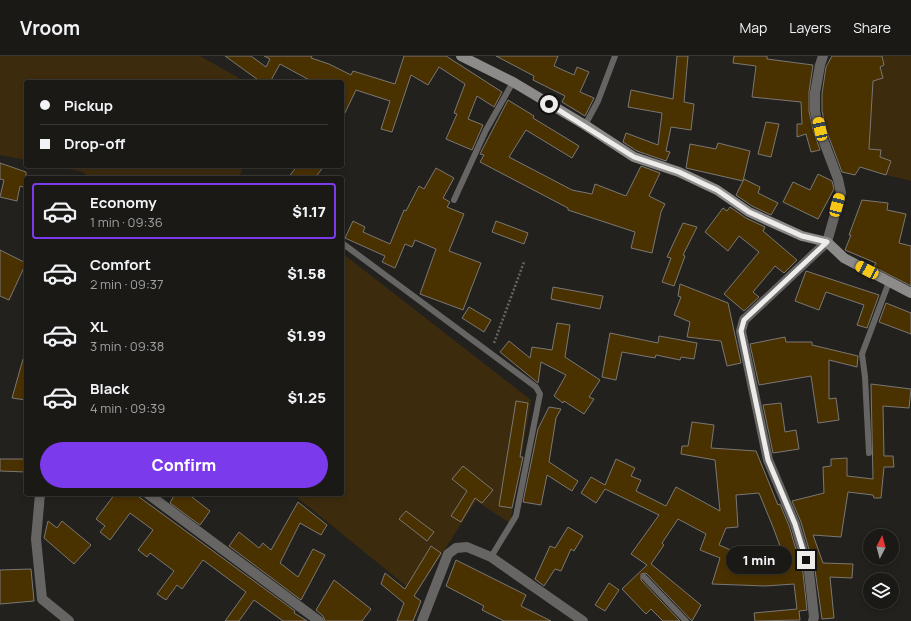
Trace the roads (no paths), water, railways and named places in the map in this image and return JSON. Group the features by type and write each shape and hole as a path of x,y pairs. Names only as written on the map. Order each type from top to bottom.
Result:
{"street":[{"path":"461,56 513,82 585,125 634,157 679,172 711,187 749,212 802,236 827,242 844,258 911,293"},
{"path":"813,621 814,617 809,572 795,524 768,460 741,331 744,320 827,242 840,193 838,178 820,129 816,110 816,86 823,56"},
{"path":"40,496 36,539 42,599 68,621"},
{"path":"151,496 320,621"},
{"path":"422,621 448,554 456,548 467,547 491,557 582,620"}],"lane":[{"path":"585,125 598,101 615,56"},
{"path":"454,200 486,130 513,82"},
{"path":"344,244 536,387 540,394 516,516 491,557"},
{"path":"869,453 866,377 862,354 889,282"},
{"path":"644,578 686,621"}]}
